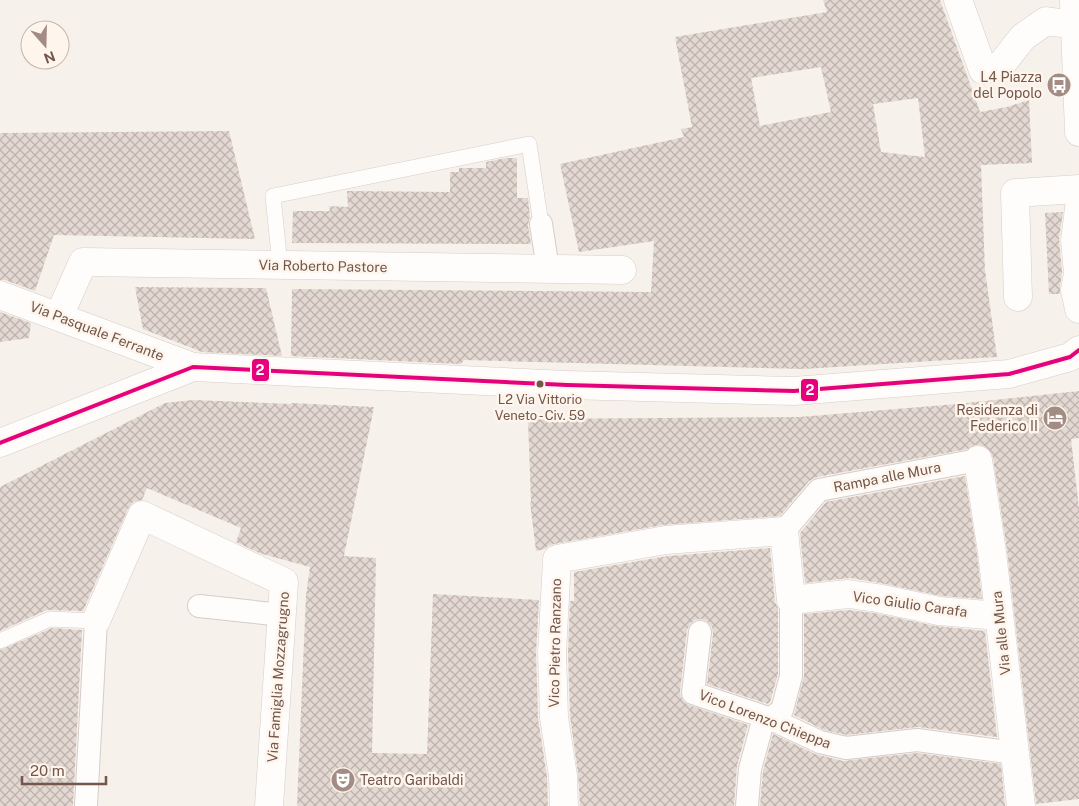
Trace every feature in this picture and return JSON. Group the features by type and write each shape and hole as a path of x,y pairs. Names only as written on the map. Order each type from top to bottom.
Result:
{"street":[{"path":"958,0 983,70 1001,65 1022,37 1046,21 1074,12 1079,132"},
{"path":"1018,297 1015,193 1079,189"},
{"path":"1079,208 1075,241 1079,272 1075,290 1079,309"},
{"path":"541,224 548,269"},
{"name":"Via Roberto Pastore","path":"59,316 83,262 622,270"},
{"name":"Via Pasquale Ferrante","path":"0,295 193,367"},
{"path":"0,443 193,367 567,385 794,391 1009,374 1070,356 1079,350"},
{"name":"Rampa alle Mura","path":"784,530 819,490 978,460"},
{"name":"Via alle Mura","path":"978,460 992,552 1021,806"},
{"name":"Via Famiglia Mozzagrugno","path":"96,621 142,515 284,582 269,806"},
{"path":"747,806 750,769 762,725 782,710 791,676 791,600 784,530"},
{"name":"Vico Pietro Ranzano","path":"564,806 563,776 554,717 552,653 557,559 666,540 784,530"},
{"name":"Vico Giulio Carafa","path":"791,600 848,594 939,611 999,616"},
{"path":"199,606 282,615"},
{"path":"86,806 96,621"},
{"name":"Vico Lorenzo Chieppa","path":"700,632 694,692 771,719 820,742 846,748 917,740 1015,753"}],"lane":[{"path":"280,265 273,196 529,144 541,224"},
{"path":"0,641 50,619 96,621"}],"building":[{"path":"823,0 940,0 980,112 1007,107 1029,100 1032,163 981,165 985,270 997,357 803,369 464,360 461,364 291,356 292,289 651,292 654,241 579,252 560,164 684,137 681,129 692,127 675,37 827,12","holes":["821,67 831,112 760,126 751,78","918,98 925,157 881,152 873,104"]},
{"path":"229,131 255,239 54,235 35,291 0,280 0,133"},
{"path":"517,158 517,198 528,198 530,217 528,226 531,244 292,243 293,211 330,211 329,206 348,207 347,191 450,192 450,172 459,172 459,168 486,168 486,162"},
{"path":"1063,212 1059,239 1062,272 1060,294 1049,294 1045,213"},
{"path":"135,287 266,288 282,356 202,352 143,329"},
{"path":"0,312 31,323 29,338 0,342"},
{"path":"1079,391 1079,438 1071,439 1079,508 1079,799 1036,804 1007,550 993,458 990,451 984,446 975,445 968,449 817,477 809,481 780,516 663,525 554,544 536,551 530,502 528,419 799,417 957,404"},
{"path":"193,400 374,407 344,556 376,558 372,753 427,754 433,594 539,600 536,653 538,718 547,777 548,806 297,806 306,595 310,567 259,553 236,542 241,528 147,488 142,500 133,502 128,509 83,611 47,610 0,631 0,487 165,403"},
{"path":"965,476 982,599 941,596 850,578 805,583 800,533 826,502"},
{"path":"770,548 775,602 778,608 778,674 768,704 707,684 713,634 712,627 707,621 701,619 695,620 687,630 680,692 684,702 748,725 737,766 734,806 580,806 578,774 570,716 568,653 570,601 574,601 574,572 668,556"},
{"path":"848,610 874,613 936,626 985,631 997,737 918,727 847,735 824,730 794,715 804,676 804,614"},
{"path":"52,628 82,630 73,806 0,806 0,650"},
{"path":"773,734 815,754 843,761 917,753 1001,764 1005,806 760,806 763,771"}],"transit line":[{"name":"2","path":"0,443 193,367 567,385 794,391 1009,374 1070,357 1079,350"}],"place":[{"name":"L4 Piazza del Popolo","path":"1059,85"},
{"name":"L2 Via Vittorio Veneto - Civ. 59","path":"540,384"},
{"name":"Residenza di Federico II","path":"1055,418"},
{"name":"Teatro Garibaldi","path":"343,780"}]}
